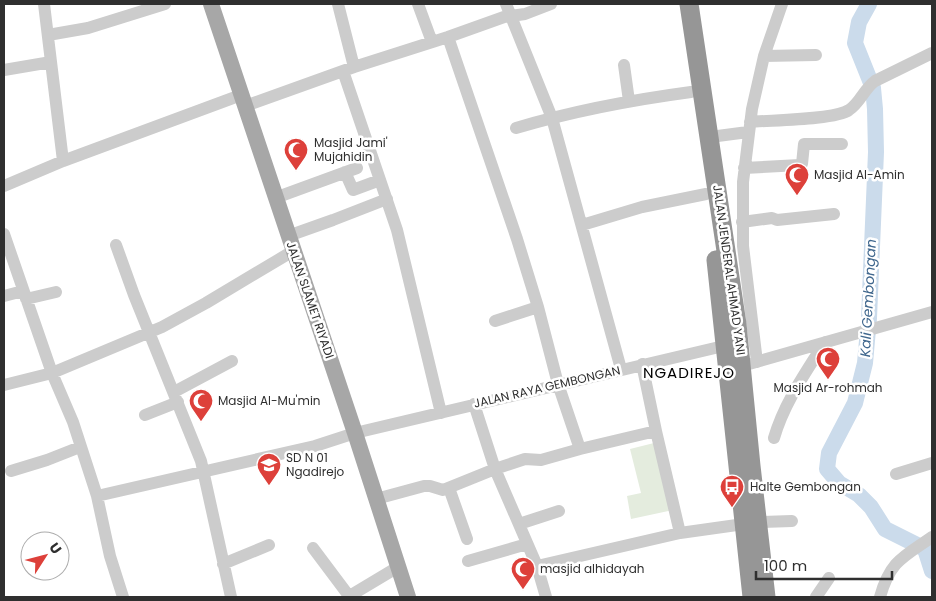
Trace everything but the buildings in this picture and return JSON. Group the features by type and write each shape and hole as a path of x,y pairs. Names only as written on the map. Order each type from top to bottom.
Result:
{"highway":[{"name":"JALAN JENDERAL AHMAD YANI","path":"676,4 716,262 732,344 742,365 751,466 752,597"},
{"name":"JALAN JENDERAL AHMAD YANI","path":"689,4 710,137 732,344"},
{"name":"JALAN JENDERAL AHMAD YANI","path":"751,523 766,597"}],"main road":[{"name":"JALAN SLAMET RIYADI","path":"211,4 408,597"}],"street":[{"path":"44,4 62,161"},
{"path":"48,35 88,28 165,4"},
{"path":"338,4 348,69 400,245 440,412"},
{"path":"418,4 432,42"},
{"path":"4,186 62,161 243,100 448,37 508,10 525,14 551,4"},
{"path":"782,4 764,56 749,127 744,168 742,365 932,312"},
{"path":"508,10 552,118 621,369"},
{"path":"448,37 517,239 538,307 558,384 580,449"},
{"path":"710,137 749,127 838,115 847,112 854,107 873,82 932,53"},
{"path":"764,56 816,55"},
{"path":"4,70 51,62"},
{"path":"624,65 629,101"},
{"path":"516,128 629,101 691,92"},
{"path":"744,168 800,165 802,164 804,144 842,144"},
{"path":"275,198 351,170 353,190 380,180"},
{"path":"582,225 642,206 706,194"},
{"path":"4,385 52,373 149,333 206,303 291,243 333,220 387,199"},
{"path":"742,222 834,214"},
{"path":"4,234 52,373 73,422 97,496 110,556 123,597"},
{"path":"116,245 204,472 231,597"},
{"path":"4,296 56,292"},
{"path":"494,321 538,307"},
{"path":"774,438 782,414 825,342"},
{"name":"JALAN RAYA GEMBONGAN","path":"97,496 316,446 355,433 440,412 732,344"},
{"path":"146,415 232,362"},
{"path":"642,364 680,533"},
{"path":"474,404 495,469 537,566 546,597"},
{"path":"376,499 424,486 443,490 525,459 540,460 656,431"},
{"path":"11,471 80,447"},
{"path":"896,474 932,463"},
{"path":"449,488 467,539"},
{"path":"519,524 559,511"},
{"path":"537,566 680,533 751,523 792,521"},
{"path":"880,597 887,575 900,559 932,537"},
{"path":"223,564 269,544"},
{"path":"468,562 527,544"},
{"path":"313,548 349,597 398,567"},
{"path":"816,597 828,578"}],"shaded area":[{"path":"658,442 673,510 631,519 627,496 641,493 630,449"}],"waterway":[{"name":"Kali Gembongan","path":"869,4 859,22 855,43 873,88 875,109 876,152 869,318 865,363 855,403 829,453 827,469 839,483 859,495 871,507 885,529 925,549 932,571"}],"place":[{"name":"Masjid Jami' Mujahidin","path":"296,171"},
{"name":"Masjid Al-Amin","path":"797,196"},
{"name":"Masjid Ar-rohmah","path":"828,380"},
{"name":"Masjid Al-Mu'min","path":"201,422"},
{"name":"SD N 01 Ngadirejo","path":"269,486"},
{"name":"Halte Gembongan","path":"732,508"},
{"name":"masjid alhidayah","path":"523,590"}],"district":[{"name":"NGADIREJO","path":"689,373"}]}
